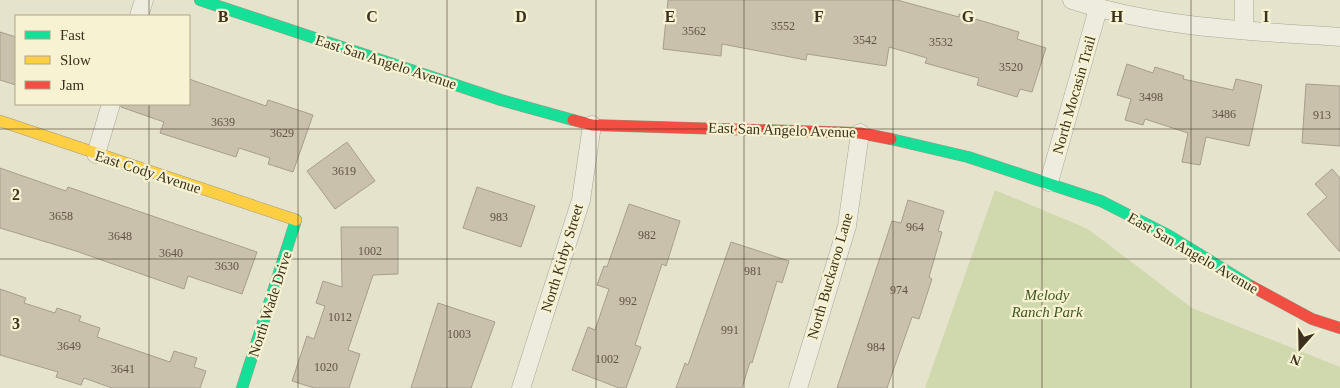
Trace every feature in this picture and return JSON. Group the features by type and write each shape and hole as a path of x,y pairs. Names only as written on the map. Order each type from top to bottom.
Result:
{"street":[{"path":"139,15 144,0"},
{"name":"East San Angelo Avenue","path":"200,0 501,100 592,124 860,133 921,144 1050,182 1138,218 1272,300 1312,319 1340,328"},
{"path":"1072,0 1098,8 1160,21 1244,30 1340,37"},
{"path":"1244,0 1244,30"},
{"name":"North Mocasin Trail","path":"1050,182 1098,8"},
{"path":"96,154 112,105"},
{"name":"East Cody Avenue","path":"0,122 297,220"},
{"name":"North Kirby Street","path":"521,388 581,200 592,124"},
{"name":"North Buckaroo Lane","path":"798,388 847,226 860,133"},
{"name":"North Wade Drive","path":"242,388 297,220"}],"green space":[{"name":"Melody Ranch Park","path":"995,190 1088,229 1192,308 1340,367 1340,388 925,388"}],"building":[{"path":"668,0 897,0 959,17 959,14 1019,32 1017,39 1046,48 1032,92 1020,89 1017,97 977,85 979,78 925,63 927,58 889,47 886,66 807,54 806,60 722,44 721,56 663,49"},
{"path":"0,32 15,37 15,85 0,80"},
{"path":"1127,64 1153,73 1155,67 1184,76 1183,79 1233,90 1236,79 1262,85 1249,146 1206,137 1200,165 1182,162 1188,133 1145,119 1143,125 1125,120 1131,99 1117,95"},
{"path":"190,79 266,106 268,100 313,115 293,172 268,164 270,158 239,148 236,157 160,133 164,122 121,107 121,105 190,105"},
{"path":"1306,84 1340,86 1340,146 1302,143"},
{"path":"347,142 375,181 335,209 307,171"},
{"path":"0,168 66,191 68,187 257,252 242,294 188,276 184,289 76,251 0,228"},
{"path":"1332,169 1340,178 1340,252 1307,214 1327,197 1315,184"},
{"path":"477,187 535,206 521,247 463,228"},
{"path":"908,200 944,211 938,231 942,232 929,277 932,279 919,319 912,317 887,388 837,388 892,221 901,223"},
{"path":"629,204 680,221 666,266 662,264 635,345 641,347 626,388 619,388 572,370 588,327 595,330 609,289 597,285 604,266 607,267"},
{"path":"341,227 398,227 398,274 373,275 348,350 360,354 349,388 314,388 292,381 307,336 314,339 325,306 316,303 323,281 342,287"},
{"path":"731,242 789,261 782,283 777,281 752,363 750,362 742,388 676,388 685,363 688,365"},
{"path":"0,289 26,298 24,303 55,313 57,308 81,316 79,321 100,328 97,337 170,362 174,351 197,358 194,367 206,371 200,388 112,388 84,378 81,385 56,377 58,372 0,355"},
{"path":"438,303 495,322 471,388 411,388"}],"traffic: fast":[{"path":"200,0 501,100 573,120"},
{"path":"891,139 968,157 1101,201 1168,235 1251,286"},
{"path":"242,388 296,220"}],"traffic: slow":[{"path":"0,121 296,220"}],"traffic: jam":[{"path":"573,120 592,125 860,133 891,139"},
{"path":"1251,286 1312,319 1340,328"}]}
